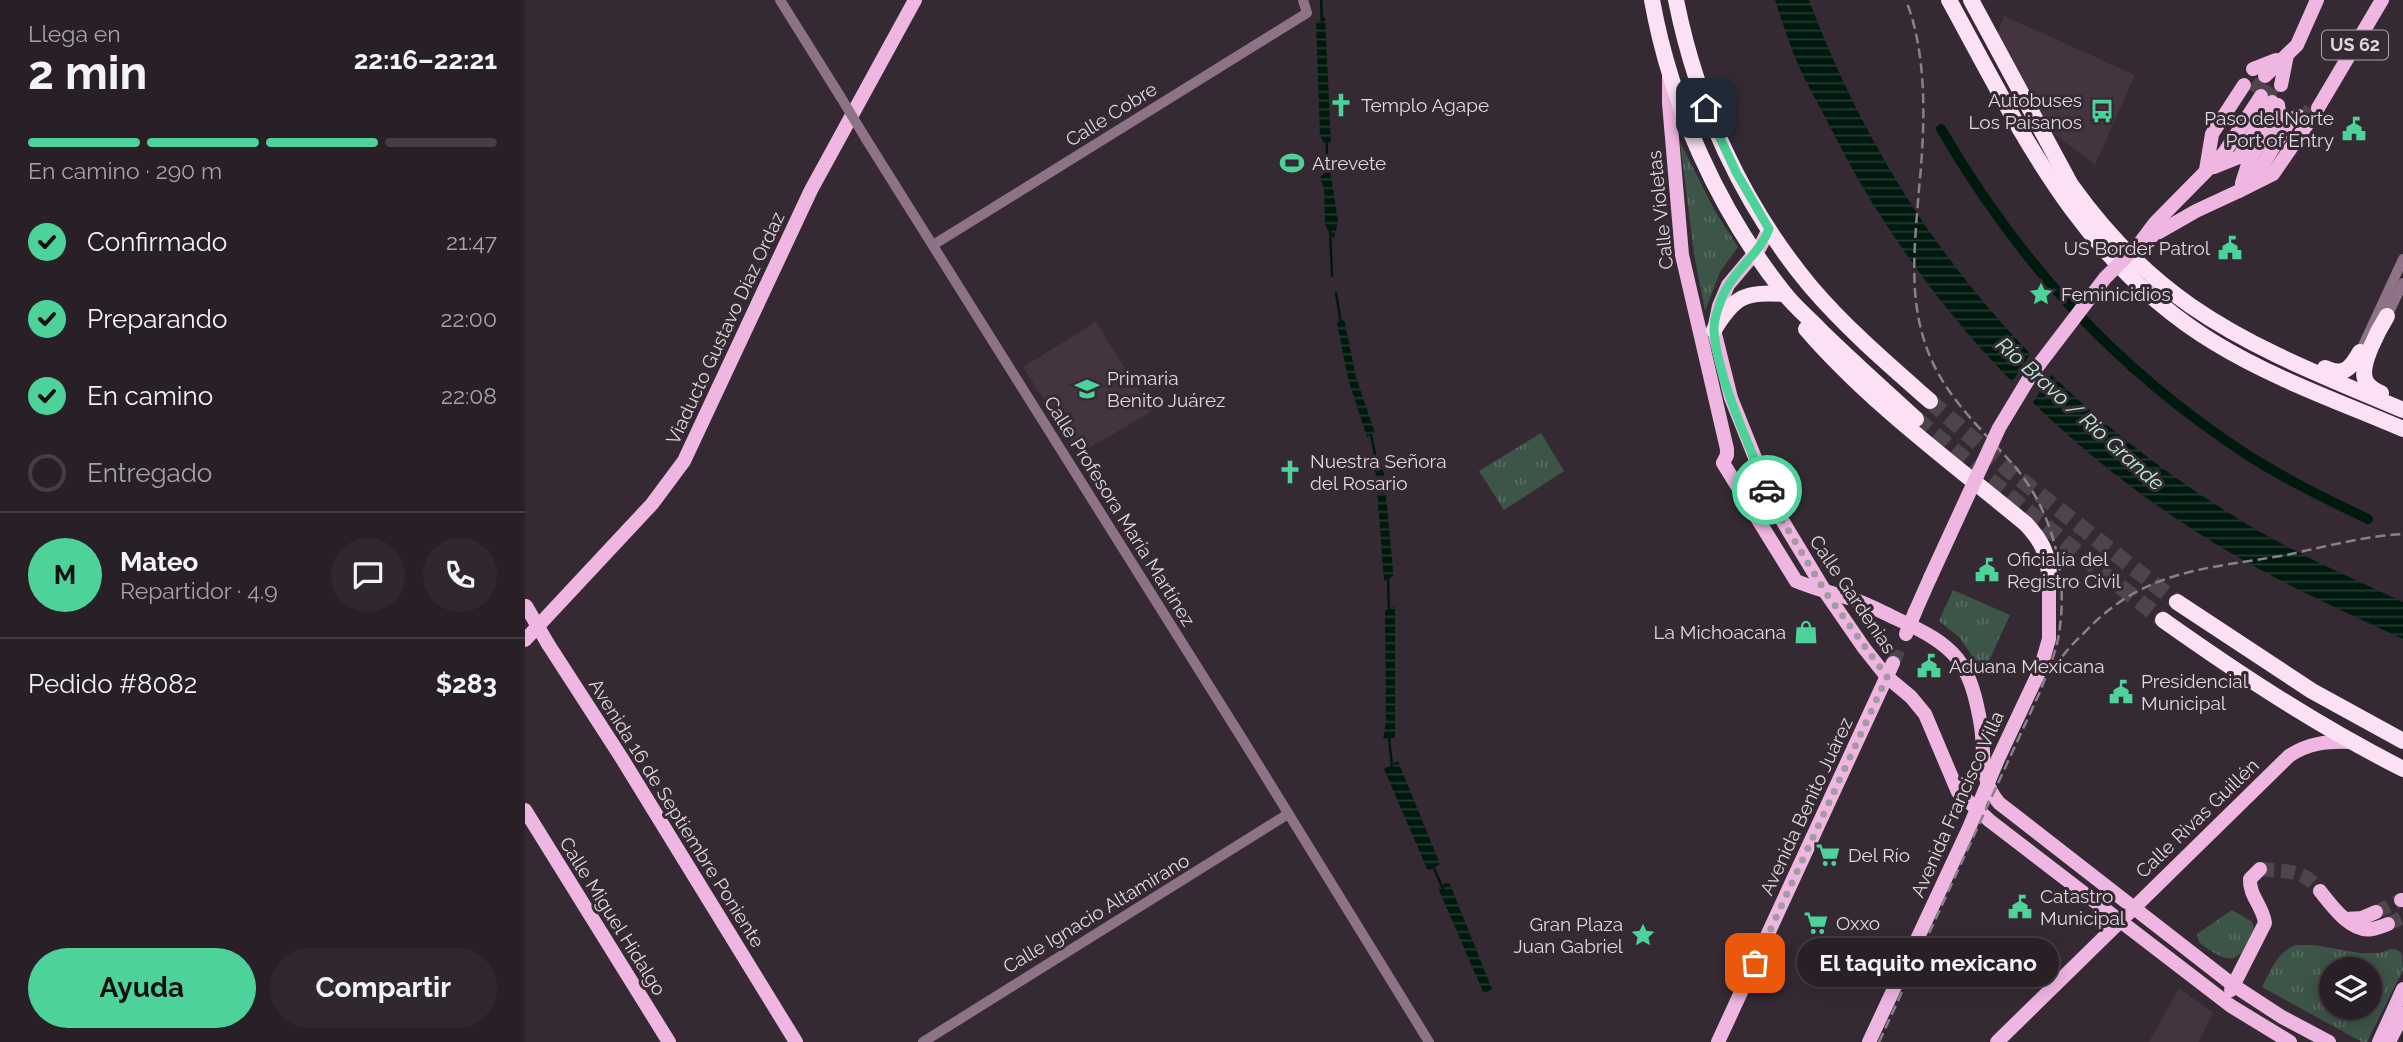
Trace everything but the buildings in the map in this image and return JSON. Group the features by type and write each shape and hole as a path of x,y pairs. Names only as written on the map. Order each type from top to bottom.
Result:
{"highway":[{"path":"1652,0 1669,73 1707,168 1755,253 1787,297 1799,320 1826,352 1884,407 2031,530 2047,553 2049,575"},
{"path":"1676,0 1689,58 1711,121 1736,172 1769,229 1811,287 1836,314 1930,401"},
{"path":"1949,0 2054,172 2147,270 2189,305 2215,321 2267,349 2403,410"},
{"path":"1971,0 2054,172 2068,207 2109,256 2139,286 2190,327 2246,361 2403,429"},
{"path":"1714,330 1726,309 1739,299 1752,294 1787,297 1864,373 1916,419"},
{"path":"2189,305 2206,310 2244,331 2331,371 2341,373 2348,370 2360,352"},
{"path":"2388,316 2368,356 2364,375 2368,384 2376,391 2403,403"},
{"path":"2178,602 2312,691 2403,741"},
{"path":"2163,620 2258,687 2350,742 2403,769"}],"main road":[{"name":"Viaducto Gustavo Díaz Ordaz","path":"525,640 652,504 684,461 811,190 915,0"},
{"name":"US 62","path":"2287,55 2268,78 2299,40 2317,0"},
{"name":"US 62","path":"2318,104 2382,0"},
{"name":"Calle Violetas","path":"1669,73 1669,103 1682,255 1727,449 1723,463"},
{"path":"2206,170 2212,134 2261,96"},
{"path":"1904,639 1999,428 2031,375 2105,278 2224,153 2261,96"},
{"path":"2239,191 2249,161 2279,112 2261,96"},
{"path":"2140,243 2196,211 2273,174 2303,119"},
{"name":"Calle Gardenias","path":"1769,229 1765,240 1728,285 1719,306 1714,330 1731,398 1767,491 1826,593 1925,714 1958,792 1990,821 2226,1002 2290,1042"},
{"name":"Calle Gardenias","path":"1723,463 1796,581 1826,593"},
{"name":"Avenida Francisco Villa","path":"1869,1042 2045,656 2049,633 2049,575"},
{"path":"1826,593 1863,603 1932,635 1949,649 1964,670 1974,693 1982,734 1983,770 1987,785 1999,803 2233,985 2282,1017 2329,1042"},
{"name":"Avenida 16 de Septiembre Poniente","path":"525,605 796,1042"},
{"name":"Avenida Benito Juárez","path":"1718,1042 1890,670"},
{"name":"Calle Rivas Guillén","path":"1997,1042 2289,756 2297,750 2320,742 2350,742"},
{"name":"Calle Miguel Hidalgo","path":"525,810 669,1042"},
{"path":"2226,1002 2265,923 2262,908 2249,888 2250,879 2260,869"},
{"path":"2320,891 2346,919 2359,928 2370,930 2388,924"},
{"path":"2346,919 2362,918 2376,912"},
{"path":"2379,1042 2403,989"},
{"path":"2389,1042 2403,1014"}],"street":[{"name":"Calle Profesora María Martínez","path":"780,0 1429,1042"},
{"name":"Calle Cobre","path":"933,245 1307,13 1303,0"},
{"path":"2360,352 2403,259"},
{"path":"2388,316 2403,283"},
{"name":"Calle Ignacio Altamirano","path":"923,1042 1289,814"}],"shaded area":[{"path":"2004,16 2135,75 2095,165 2045,127 1997,35"},
{"name":"Primaria Benito Juárez","path":"1096,322 1152,411 1079,454 1023,367"},
{"path":"2179,988 2213,1013 2199,1042 2149,1042"}],"green space":[{"path":"1680,142 1715,211 1738,247 1720,272 1705,311 1694,254"},
{"path":"1541,433 1564,471 1504,510 1479,471"},
{"path":"1953,590 2010,615 1987,665 1980,668 1960,638 1939,621"},
{"path":"2232,910 2251,921 2254,927 2239,955 2226,958 2199,942 2197,934"},
{"path":"2296,945 2314,945 2360,953 2398,950 2402,954 2403,970 2382,1012 2382,957 2319,957 2319,1018 2262,987 2275,962 2284,952"},
{"path":"2322,1020 2378,1020 2367,1042 2362,1042"}],"water":[{"name":"Río Bravo / Rio Grande","path":"1775,0 1809,0 1843,81 1883,157 1928,229 1978,296 2035,358 2096,416 2164,469 2237,518 2298,552 2403,602 2403,639 2269,574 2192,529 2081,446 2030,400 1982,350 1938,297 1897,241 1860,182 1805,80"},
{"path":"1325,17 1331,142 1324,143 1320,136 1316,22"},
{"path":"1330,170 1338,221 1334,239 1325,225 1324,189 1320,177"},
{"path":"1344,319 1356,377 1375,433 1367,437 1348,379 1337,323"},
{"path":"1379,456 1384,474 1393,569 1393,576 1384,581 1373,460"},
{"path":"1395,605 1395,737 1389,741 1383,739 1386,721 1385,611"},
{"path":"1398,761 1440,864 1428,871 1384,769"},
{"path":"1446,883 1450,884 1492,989 1484,994 1438,888"}],"pier":[{"path":"2032,351 2053,372 2031,405 2010,385"}],"waterway":[{"path":"1321,0 1322,21"},
{"path":"1941,129 2004,225 2074,310 2113,349 2154,386 2246,454 2368,519"},
{"path":"1326,175 1327,143"},
{"path":"1330,230 1332,276"},
{"path":"1336,293 1341,324"},
{"path":"1371,435 1376,459"},
{"path":"1388,577 1389,613"},
{"path":"1389,738 1392,766"},
{"path":"1433,866 1443,889"}],"tunnel":[{"path":"2254,93 2265,76"},
{"path":"2266,100 2276,83"},
{"path":"2303,120 2313,105"},
{"path":"1930,401 2011,472 2177,602"},
{"path":"1916,419 2163,620"},
{"path":"1893,663 1901,644"},
{"path":"2260,869 2301,875 2308,878 2320,891"},
{"path":"2376,912 2401,900"},
{"path":"2388,924 2403,917"}],"railway":[{"path":"1879,1042 2050,667 2058,639 2062,592 2055,544 2037,500 2010,461 1951,394 1933,363 1920,327 1914,268 1923,142 1923,93 1918,45 1906,0"},
{"path":"2054,669 2072,645 2107,611 2130,595 2154,584 2203,569 2359,539 2403,534"}],"way so far":[{"path":"1755,963 1887,677 1826,593 1776,510 1767,490"}],"place":[{"name":"Templo Agape","path":"1341,105"},
{"name":"Autobuses Los Paisanos","path":"2102,111"},
{"name":"Paso del Norte Port of Entry","path":"2354,129"},
{"name":"Atrevete","path":"1292,163"},
{"name":"US Border Patrol","path":"2230,248"},
{"name":"Feminicidios","path":"2041,294"},
{"name":"Primaria Benito Juárez","path":"1087,389"},
{"name":"Nuestra Señora del Rosario","path":"1290,472"},
{"name":"Oficialía del Registro Civil","path":"1987,570"},
{"name":"La Michoacana","path":"1806,632"},
{"name":"Aduana Mexicana","path":"1929,666"},
{"name":"Presidencial Municipal","path":"2121,692"},
{"name":"Del Río","path":"1828,855"},
{"name":"Catastro Municipal","path":"2020,907"},
{"name":"Oxxo","path":"1816,923"},
{"name":"Gran Plaza Juan Gabriel","path":"1643,935"},
{"name":"El taquito mexicano","path":"1755,963"}],"route":[{"path":"1706,108 1736,172 1769,229 1761,247 1728,285 1719,306 1714,330 1727,386 1767,490"}]}
